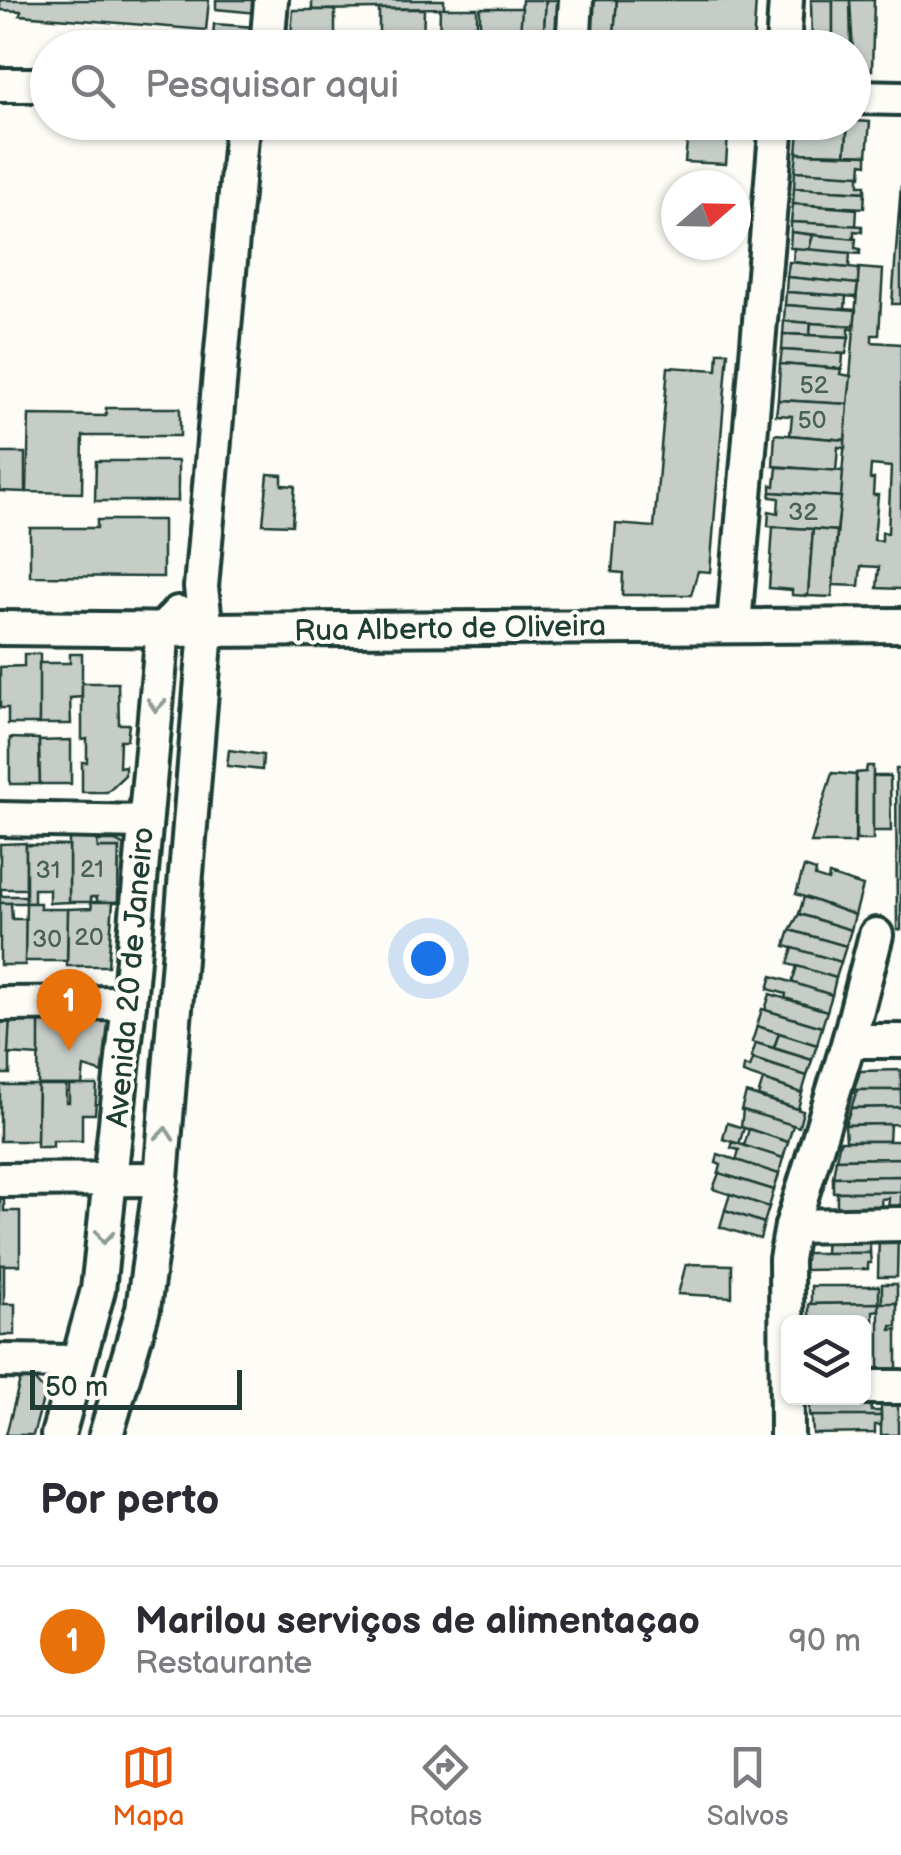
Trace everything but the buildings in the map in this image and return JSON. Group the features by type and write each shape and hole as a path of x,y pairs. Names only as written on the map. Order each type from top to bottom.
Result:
{"street":[{"path":"268,30 271,0"},
{"path":"574,30 576,0"},
{"path":"784,30 786,0"},
{"path":"0,85 30,85"},
{"path":"871,97 901,98"},
{"name":"Avenida 20 de Janeiro","path":"106,1435 144,1310 162,1179 206,630 201,587 241,140"},
{"path":"734,625 775,140"},
{"path":"163,630 201,587"},
{"name":"Rua Alberto de Oliveira","path":"0,628 901,625"},
{"name":"Avenida 20 de Janeiro","path":"58,1435 98,1290 163,630"},
{"path":"0,820 145,822"},
{"path":"787,1315 786,1259 792,1226 849,1041 876,936"},
{"path":"0,1004 129,1002"},
{"path":"849,1041 901,1041"},
{"path":"0,1180 162,1179"},
{"path":"792,1226 901,1224"},
{"path":"0,1361 78,1362"},
{"path":"871,1387 901,1387"},
{"path":"787,1435 788,1405"}],"place":[{"name":"Marilou serviços de alimentaçao","path":"69,1051"}]}
